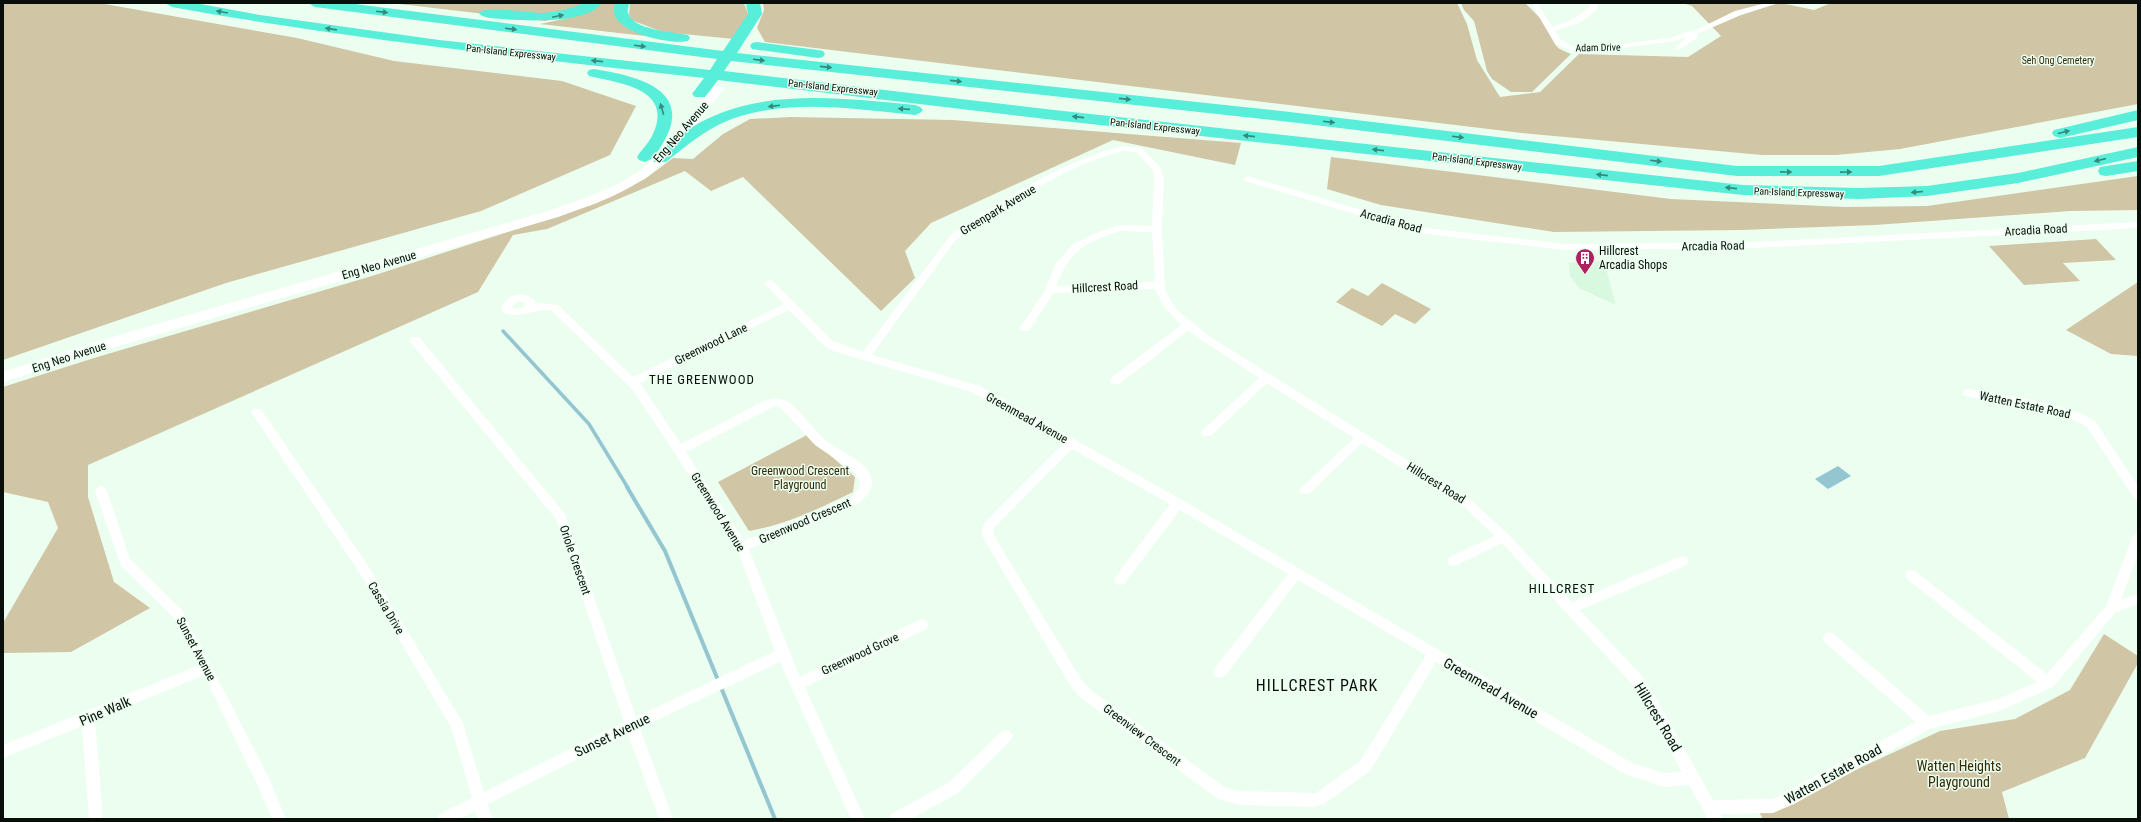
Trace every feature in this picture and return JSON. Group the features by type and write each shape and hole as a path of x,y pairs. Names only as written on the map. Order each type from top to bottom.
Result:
{"highway":[{"name":"Pan-Island Expressway","path":"172,3 260,18 439,44 664,68 1054,115 1743,190 1818,193 1897,193 1956,188 2049,172 2138,152"},
{"name":"Pan-Island Expressway","path":"315,3 679,51 789,57 917,76 1290,117 1737,171 1879,171 1988,156 2138,132"},
{"path":"394,3 547,18 569,14 595,3"},
{"path":"622,3 620,11 623,19 636,28 660,34 789,57"},
{"path":"700,94 751,22 755,14 753,3"},
{"path":"718,89 758,22 760,3"},
{"path":"439,44 468,53 626,79 642,84 654,92 661,103 664,117 662,131 653,158"},
{"path":"653,158 714,122 747,111 779,105 857,106 1028,118 1054,115"},
{"path":"1988,156 2000,148 2138,114"},
{"path":"1956,188 2005,187 2138,166"}],"main road":[{"path":"700,94 718,89"},
{"name":"Eng Neo Avenue","path":"3,369 226,301 550,208 586,195 653,158 718,89"},
{"name":"Eng Neo Avenue","path":"3,377 107,344 553,214 595,200 639,175 700,94"}],"street":[{"path":"1552,30 1576,21 1594,8 1593,3"},
{"name":"Adam Drive","path":"1534,4 1552,30 1558,42 1573,49 1608,48 1674,40 1702,30 1738,13 1775,3"},
{"name":"Adam Drive","path":"1679,48 1702,30"},
{"name":"Hillcrest Road","path":"1135,148 1148,157 1157,169 1160,190 1157,229 1160,285 1162,295 1181,320 1187,326 1266,378 1362,436 1468,504 1504,537 1571,608 1640,685 1713,813"},
{"name":"Greenpark Avenue","path":"865,357 952,239 959,233 1079,162 1111,150 1135,148"},
{"name":"Arcadia Road","path":"1248,179 1417,230 1564,247 1596,248 1752,245 2138,225"},
{"name":"Hillcrest Road","path":"1025,328 1050,290 1060,265 1075,247 1103,233 1119,228 1157,229"},
{"name":"Greenmead Avenue","path":"769,283 829,344 865,357 976,389 1178,503 1630,770 1664,780 1693,778"},
{"name":"Hillcrest Road","path":"1050,290 1160,285"},
{"name":"Greenwood Lane","path":"632,382 790,305"},
{"name":"Greenwood Avenue","path":"528,309 541,306 554,307 632,382 679,450 742,547 782,654 798,684 858,819"},
{"path":"1115,381 1187,326"},
{"name":"Oriole Crescent","path":"414,340 561,517 632,725 666,819"},
{"path":"1207,433 1266,378"},
{"name":"Watten Estate Road","path":"1968,393 2060,410 2085,420 2091,424 2138,495"},
{"name":"Greenwood Crescent","path":"679,450 768,404 778,402 786,406 824,446 854,464 863,474 866,487 864,493 857,499 742,547"},
{"name":"Cassia Drive","path":"257,412 361,565 457,725 485,819"},
{"path":"1306,491 1362,436"},
{"name":"Greenview Crescent","path":"1071,443 988,526 987,534 1076,683 1086,694 1223,794 1240,798 1319,799 1365,766 1433,655"},
{"name":"Sunset Avenue","path":"101,491 125,562 178,614 207,668 263,781 279,819"},
{"path":"1120,580 1178,503"},
{"path":"1453,561 1504,537"},
{"name":"Watten Estate Road","path":"1713,813 1773,806 1789,799 1927,723 2000,705 2048,683 2099,625 2111,608 2138,538"},
{"path":"1571,608 1683,561"},
{"path":"1220,672 1296,573"},
{"path":"1911,575 2048,683"},
{"path":"2111,608 2138,599"},
{"name":"Greenwood Grove","path":"798,684 922,625"},
{"path":"1829,638 1927,723"},
{"name":"Sunset Avenue","path":"444,819 632,725 782,654"},
{"name":"Pine Walk","path":"3,752 207,668"},
{"path":"88,718 96,819"},
{"path":"896,819 953,788 1006,736"}],"shaded area":[{"path":"1604,261 1616,305 1579,288 1570,276 1569,263"}],"green space":[{"path":"3,3 99,3 297,38 394,61 562,81 636,106 610,155 481,211 226,283 3,360"},
{"path":"596,3 565,17 545,21 400,4"},
{"path":"600,3 618,3 616,14 654,37 540,24 568,18"},
{"path":"630,3 744,3 749,16 734,39 663,32 631,20 629,15"},
{"name":"Seh Ong Cemetery","path":"763,3 1457,3 1467,24 1477,60 1500,97 1540,92 1579,54 1688,57 1721,36 1692,6 1683,3 1781,3 1814,10 1831,3 2138,3 2138,104 1900,149 1836,155 1762,155 1522,133 765,42 757,28 764,10"},
{"path":"1461,3 1525,3 1547,26 1557,47 1571,54 1532,92 1511,92 1492,79 1487,71 1474,21 1464,10"},
{"path":"791,117 953,120 1241,143 1235,165 1113,140 931,223 905,251 915,278 881,311 743,177 711,191 685,171 547,229 513,235 478,292 88,465 88,497 114,582 150,608 71,652 3,653 3,623 58,528 48,502 3,492 3,387 94,358 372,276 597,203 645,179 673,158 693,159 723,134 750,119"},
{"path":"1331,157 1671,199 1845,207 1927,206 2138,176 2138,210 2070,211 1875,225 1741,230 1554,232 1381,205 1327,189"},
{"path":"2096,239 2116,260 2063,263 2080,281 2024,285 1989,246"},
{"path":"2138,282 2138,356 2111,354 2066,330"},
{"path":"1382,283 1431,309 1415,324 1395,314 1382,326 1336,302 1352,288 1368,296"},
{"name":"Greenwood Crescent Playground","path":"807,435 855,477 853,492 790,520 749,531 718,482"},
{"name":"Watten Heights Playground","path":"2104,634 2138,656 2138,663 2085,758 2002,792 2009,819 1763,819 1756,807 1792,799 1940,731 2015,719 2070,690"}],"water":[{"path":"1838,466 1851,476 1828,489 1815,479"}],"waterway":[{"path":"503,331 589,424 628,488"},
{"path":"627,487 665,551 775,819"}],"place":[{"name":"Hillcrest Arcadia Shops","path":"1585,275"}],"district":[{"name":"THE GREENWOOD","path":"702,379"},
{"name":"HILLCREST","path":"1562,588"},
{"name":"HILLCREST PARK","path":"1317,685"}]}
